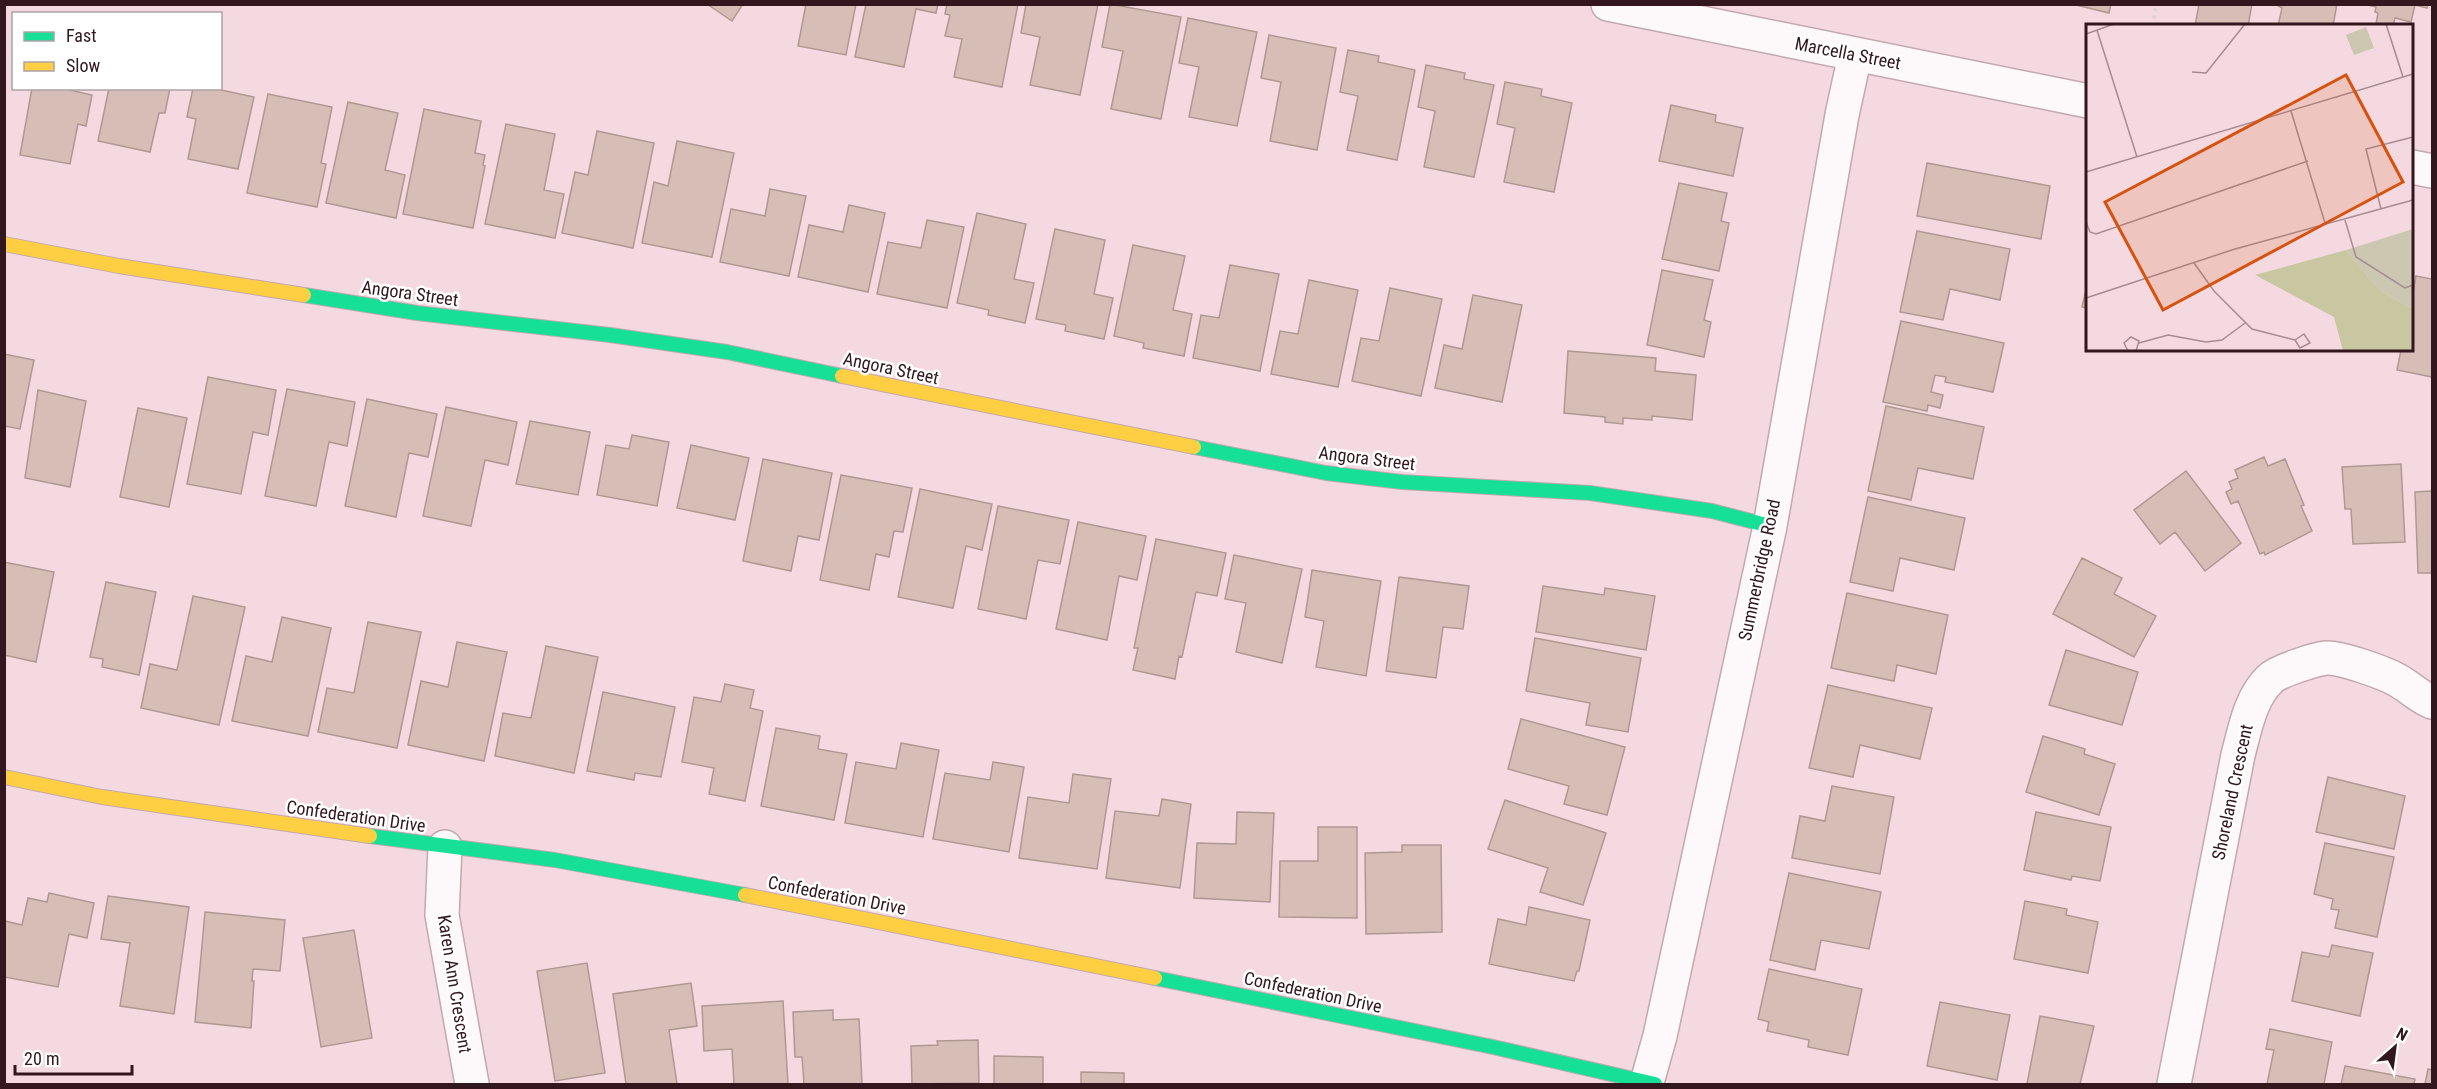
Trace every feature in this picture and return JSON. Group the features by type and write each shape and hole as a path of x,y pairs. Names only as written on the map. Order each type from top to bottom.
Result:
{"street":[{"name":"Marcella Street","path":"1608,4 2086,101"},
{"name":"Summerbridge Road","path":"1651,1083 1770,526 1842,115 1855,55"},
{"path":"2413,167 2433,171"},
{"name":"Angora Street","path":"4,244 119,266 417,313 610,335 726,352 1027,415 1326,472 1402,482 1590,493 1712,511 1770,526"},
{"name":"Shoreland Crescent","path":"2174,1084 2238,755 2248,714 2263,688 2280,671 2326,658 2357,665 2397,680 2423,698 2433,702"},
{"name":"Confederation Drive","path":"4,777 102,797 445,848 555,860 816,908 1493,1047 1651,1083"},
{"name":"Karen Ann Crescent","path":"445,848 442,915 472,1084"}],"path":[{"path":"2153,24 2156,4"}],"building":[{"path":"707,4 743,4 732,21"},
{"path":"806,4 856,4 846,55 798,46"},
{"path":"866,4 938,4 936,13 916,9 904,67 855,57"},
{"path":"947,4 1018,4 1002,87 954,77 962,39 945,36 950,15 945,14"},
{"path":"1026,4 1098,4 1080,95 1030,85 1040,37 1021,33"},
{"path":"1110,4 1181,17 1161,119 1111,109 1123,51 1102,47"},
{"path":"2072,4 2111,4 2109,13"},
{"path":"2199,4 2252,4 2248,24 2195,24"},
{"path":"2275,4 2337,4 2333,24 2278,24 2282,8"},
{"path":"2364,4 2428,4 2427,8 2415,5 2411,22 2395,18 2394,24 2376,24 2378,13 2375,12 2376,7"},
{"path":"1188,18 1257,32 1237,126 1189,117 1199,67 1179,63"},
{"path":"1269,35 1336,48 1317,150 1270,141 1281,82 1261,78"},
{"path":"1348,50 1379,56 1378,62 1415,70 1397,160 1347,150 1358,96 1340,92"},
{"path":"1426,65 1465,73 1464,79 1494,85 1474,177 1424,167 1435,111 1418,107"},
{"path":"1505,82 1542,89 1541,96 1572,103 1554,192 1504,182 1515,128 1497,124"},
{"path":"32,90 70,90 92,95 86,126 78,124 70,164 20,155"},
{"path":"109,90 170,90 165,113 159,113 150,152 98,141"},
{"path":"193,90 221,90 254,97 238,169 188,159 196,119 187,117"},
{"path":"268,94 332,107 321,163 326,164 317,207 247,193"},
{"path":"348,102 398,113 385,170 405,175 396,218 326,203"},
{"path":"1671,105 1716,115 1715,122 1743,128 1733,176 1659,161"},
{"path":"424,109 481,121 475,153 485,155 483,165 485,166 473,228 403,214"},
{"path":"506,124 555,134 544,190 564,194 555,238 485,224"},
{"path":"597,131 654,143 633,248 562,233 575,172 588,175"},
{"path":"677,141 734,153 712,257 642,243 654,182 668,186"},
{"path":"1927,163 2050,186 2041,239 1917,216"},
{"path":"1679,183 1727,193 1721,221 1729,223 1719,271 1662,259"},
{"path":"770,189 806,196 789,276 720,262 731,209 765,216"},
{"path":"849,205 885,213 868,292 798,277 809,225 843,232"},
{"path":"977,213 1026,224 1014,279 1034,283 1025,323 988,315 989,310 957,303"},
{"path":"927,220 964,227 947,308 877,294 888,242 921,248"},
{"path":"1055,229 1105,240 1094,294 1113,298 1104,339 1065,331 1066,325 1036,319"},
{"path":"1917,231 2010,249 2000,300 1950,289 1943,320 1900,312"},
{"path":"1133,245 1185,256 1173,310 1192,314 1184,356 1143,348 1144,343 1114,336"},
{"path":"1230,265 1279,274 1260,371 1193,358 1201,315 1219,318"},
{"path":"1662,270 1713,280 1704,320 1711,322 1704,357 1647,345"},
{"path":"2416,276 2432,279 2432,377 2397,370 2401,351 2413,351 2413,292"},
{"path":"1309,280 1358,290 1338,387 1271,374 1280,331 1298,334"},
{"path":"1390,288 1442,299 1421,396 1352,381 1361,338 1379,341"},
{"path":"2086,290 2086,308 2082,307"},
{"path":"1473,295 1522,305 1502,402 1435,388 1444,345 1462,349"},
{"path":"1901,321 2004,343 1993,392 1945,382 1946,377 1935,375 1931,392 1943,395 1940,408 1928,405 1927,411 1883,402"},
{"path":"1568,351 1656,358 1655,371 1696,375 1692,420 1652,416 1652,420 1623,418 1623,424 1605,422 1605,417 1564,413"},
{"path":"4,354 34,360 20,429 4,426"},
{"path":"208,377 276,390 268,435 253,432 241,494 187,484"},
{"path":"287,389 355,402 347,446 329,442 316,506 265,496"},
{"path":"38,390 86,401 70,487 25,478"},
{"path":"367,399 437,414 428,457 409,453 396,517 345,506"},
{"path":"1886,406 1984,427 1973,479 1918,468 1911,500 1868,491"},
{"path":"446,407 517,422 508,465 485,460 471,526 423,516"},
{"path":"138,408 187,418 169,507 120,497"},
{"path":"530,421 590,432 578,495 516,484"},
{"path":"632,435 669,442 657,506 597,495 606,445 629,449"},
{"path":"691,445 749,458 735,520 677,508"},
{"path":"2264,457 2268,466 2285,459 2312,531 2265,555 2264,552 2260,554 2238,501 2231,504 2226,492 2232,489 2229,482 2238,478 2235,470"},
{"path":"763,459 832,473 819,540 798,536 791,571 743,561"},
{"path":"2401,464 2405,542 2353,544 2351,509 2345,509 2342,467"},
{"path":"2186,471 2241,543 2205,571 2175,532 2160,544 2134,510"},
{"path":"841,475 912,488 903,532 894,531 889,557 876,554 869,590 820,580"},
{"path":"920,489 992,504 982,550 966,546 953,608 898,597"},
{"path":"2432,491 2432,573 2418,573 2415,492"},
{"path":"1868,497 1965,518 1954,570 1900,558 1893,591 1850,582"},
{"path":"998,506 1069,520 1060,564 1038,560 1026,619 978,609"},
{"path":"1078,522 1146,536 1137,580 1119,576 1107,640 1056,629"},
{"path":"1156,539 1226,553 1217,596 1196,592 1175,679 1133,670 1138,648 1134,648"},
{"path":"1234,555 1302,569 1282,663 1236,652 1246,603 1225,599"},
{"path":"2082,558 2122,578 2114,594 2156,616 2134,657 2053,614"},
{"path":"4,562 54,572 36,662 4,655"},
{"path":"1312,570 1381,581 1366,676 1316,667 1324,621 1305,617"},
{"path":"1399,577 1469,586 1463,629 1443,627 1436,678 1386,671"},
{"path":"106,582 156,592 139,675 102,667 103,659 90,657"},
{"path":"1543,586 1604,595 1605,588 1655,596 1646,650 1536,632"},
{"path":"1847,593 1948,615 1936,674 1897,665 1894,681 1831,668"},
{"path":"193,596 245,607 219,725 141,708 150,664 177,670"},
{"path":"282,617 331,628 308,736 232,721 246,656 272,662"},
{"path":"368,622 421,632 397,748 318,732 327,688 354,693"},
{"path":"1535,638 1641,658 1628,732 1586,725 1590,703 1526,691"},
{"path":"457,642 507,652 484,761 408,745 421,681 448,687"},
{"path":"546,646 598,657 574,773 495,756 503,713 531,718"},
{"path":"2066,650 2138,672 2122,725 2049,705"},
{"path":"725,684 754,690 750,708 763,711 745,801 709,794 714,768 682,762 694,697 721,702"},
{"path":"1828,685 1932,708 1920,759 1860,745 1853,777 1809,768"},
{"path":"603,692 675,707 661,777 635,773 634,780 587,771"},
{"path":"1521,719 1625,747 1607,815 1564,804 1569,786 1508,769"},
{"path":"776,728 820,736 818,749 847,754 834,820 761,806"},
{"path":"2043,736 2085,749 2084,754 2115,764 2099,815 2026,792"},
{"path":"901,743 939,750 923,837 845,823 856,762 896,769"},
{"path":"993,762 1024,767 1009,852 933,839 945,773 990,780"},
{"path":"1073,774 1111,779 1097,869 1019,858 1028,797 1069,803"},
{"path":"2328,777 2405,796 2394,849 2316,832"},
{"path":"1832,786 1894,797 1880,874 1792,858 1800,816 1825,821"},
{"path":"1162,799 1191,804 1180,888 1106,878 1115,811 1159,816"},
{"path":"1505,800 1606,833 1583,905 1540,892 1548,868 1488,849"},
{"path":"1237,812 1274,813 1270,902 1194,898 1197,843 1236,844"},
{"path":"2036,812 2111,827 2100,881 2072,876 2071,880 2024,870"},
{"path":"1318,827 1357,827 1357,918 1279,917 1280,861 1318,861"},
{"path":"2325,843 2394,857 2377,937 2335,928 2339,910 2331,909 2333,899 2314,894"},
{"path":"1402,845 1441,845 1442,932 1366,934 1365,853 1402,852"},
{"path":"1789,873 1881,892 1869,949 1821,940 1815,970 1770,960"},
{"path":"49,893 94,903 87,938 69,934 58,987 4,977 5,921 22,925 28,898 47,902"},
{"path":"108,896 189,907 174,1014 120,1006 130,943 101,939"},
{"path":"2025,901 2067,909 2066,915 2098,922 2088,973 2014,959"},
{"path":"1529,907 1590,920 1579,971 1574,981 1489,964 1498,919 1526,925"},
{"path":"205,912 285,920 280,971 253,969 251,1028 195,1022"},
{"path":"354,930 372,1038 321,1047 303,938"},
{"path":"2332,945 2373,953 2360,1016 2292,1001 2302,952 2329,957"},
{"path":"587,963 605,1073 555,1081 537,971"},
{"path":"1769,969 1862,989 1848,1055 1808,1047 1809,1040 1767,1031 1769,1022 1758,1019"},
{"path":"691,983 697,1026 669,1030 677,1084 626,1084 613,994"},
{"path":"783,1001 788,1084 734,1084 732,1049 704,1051 702,1006"},
{"path":"1940,1002 2010,1015 1997,1080 1927,1066"},
{"path":"833,1010 833,1020 859,1019 862,1084 804,1084 802,1057 795,1057 793,1012"},
{"path":"2040,1016 2094,1026 2080,1084 2027,1084"},
{"path":"2270,1029 2332,1042 2324,1084 2267,1084 2274,1050 2266,1049"},
{"path":"978,1040 979,1083 912,1084 911,1046 938,1045 937,1041"},
{"path":"994,1056 1043,1057 1043,1084 994,1084"},
{"path":"2345,1066 2415,1079 2414,1084 2341,1084"},
{"path":"2428,1069 2432,1070 2432,1084 2425,1084"},
{"path":"1081,1072 1124,1073 1124,1084 1081,1084"}],"traffic: fast":[{"path":"304,295 417,313 610,335 727,352 842,376"},
{"path":"1194,447 1326,473 1402,482 1590,493 1712,511 1770,526"},
{"path":"370,836 555,860 745,895"},
{"path":"1155,978 1493,1047 1655,1084"}],"traffic: slow":[{"path":"4,244 119,266 304,295"},
{"path":"842,376 1194,447"},
{"path":"4,777 102,797 370,836"},
{"path":"745,895 1155,978"}]}
